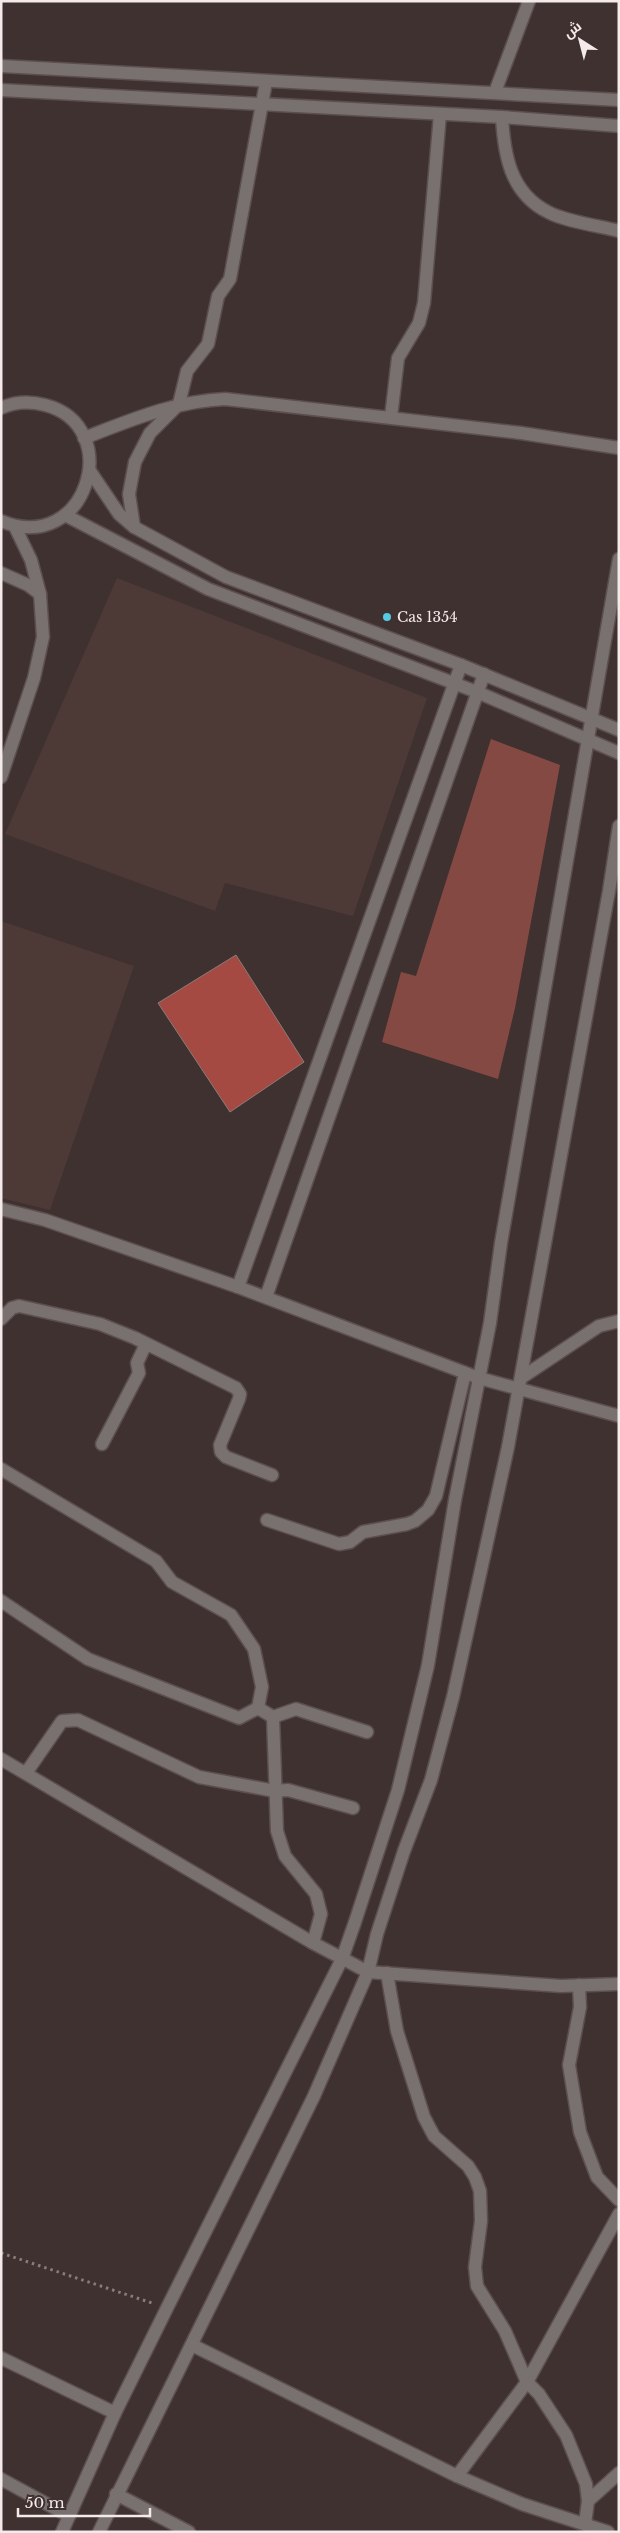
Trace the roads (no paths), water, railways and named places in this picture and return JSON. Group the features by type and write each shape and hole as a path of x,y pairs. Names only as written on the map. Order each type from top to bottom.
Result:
{"street":[{"path":"495,92 528,1"},
{"path":"1,66 619,100"},
{"path":"134,527 129,494 134,462 150,433 179,404 188,371 208,344 218,296 230,279 266,82"},
{"path":"1,90 502,117 619,126"},
{"path":"391,417 398,358 404,344 418,323 424,303 440,114"},
{"path":"502,117 507,161 511,173 525,194 549,213 619,230"},
{"path":"84,438 179,404 205,400 245,400 521,433 619,448"},
{"path":"1,408 9,404 31,401 53,407 72,419 84,438 90,454 90,471 86,488 77,502 65,514 41,526 15,526 1,520"},
{"path":"90,471 120,514 134,527 226,578 461,665 619,730"},
{"path":"65,514 208,588 477,692 619,754"},
{"path":"1,777 34,678 43,638 40,594 31,560 15,526"},
{"path":"62,2532 115,2413 166,2308 342,1959 398,1790 428,1665 619,559"},
{"path":"1,573 28,585 40,594"},
{"path":"238,1287 456,684 461,665"},
{"path":"266,1297 484,674"},
{"path":"99,2532 116,2494 192,2345 314,2096 368,1972 377,1934 404,1851 431,1780 453,1697 520,1384 609,891 619,826"},
{"path":"1,1209 45,1220 238,1287 464,1373 479,1378 520,1384 619,1416"},
{"path":"1,1319 12,1308 19,1306 100,1324 236,1388 240,1394 239,1399 220,1445 222,1452 226,1457 272,1475"},
{"path":"520,1384 599,1326 619,1322"},
{"path":"102,1444 139,1372 137,1363 146,1344"},
{"path":"267,1520 344,1544 363,1532 407,1524 422,1516 436,1496 464,1373"},
{"path":"1,1469 156,1561 172,1582 231,1615 254,1649 262,1687 258,1708"},
{"path":"1,1601 88,1660 239,1718 258,1708"},
{"path":"258,1708 274,1717 296,1709 368,1732"},
{"path":"274,1717 277,1831 285,1856 316,1894 321,1914 313,1942"},
{"path":"26,1773 62,1721 78,1720 199,1776 275,1790 288,1790 353,1808"},
{"path":"1,1759 342,1959 368,1972 579,1986 619,1984"},
{"path":"386,1973 397,2031 424,2117 434,2136 468,2166 475,2177 480,2191 481,2222 475,2267 477,2286 505,2331 527,2382 539,2394 566,2435 586,2484 588,2501 585,2524"},
{"path":"579,1986 580,2007 569,2065 580,2132 597,2177 619,2200"},
{"path":"457,2476 527,2382 619,2214"},
{"path":"192,2345 457,2476 522,2504 608,2532"},
{"path":"1,2358 115,2413"},
{"path":"588,2501 619,2473"},
{"path":"1,2479 69,2516"},
{"path":"116,2494 189,2532"}],"place":[{"name":"Cas 1354","path":"387,617"}]}
